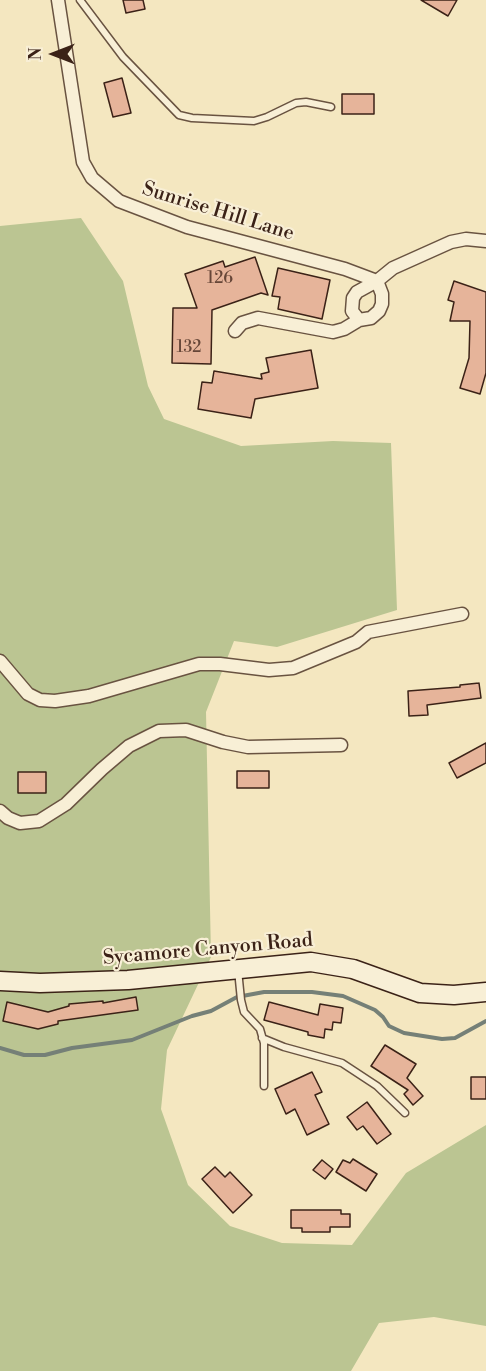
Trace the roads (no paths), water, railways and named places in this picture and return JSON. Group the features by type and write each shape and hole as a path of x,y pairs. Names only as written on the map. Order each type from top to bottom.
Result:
{"main road":[{"name":"Sycamore Canyon Road","path":"0,981 40,983 238,975 291,963 322,962 353,969 420,993 454,995 486,992"}],"street":[{"name":"Sunrise Hill Lane","path":"58,0 83,162 92,178 119,201 187,227 345,269 377,281"},
{"path":"359,320 352,311 353,298 357,292 377,281 393,268 451,242 466,239 486,241"},
{"path":"235,331 242,323 258,318 333,332 344,329 359,320 371,318 380,311 382,294 377,281"},
{"path":"0,661 28,694 40,700 55,701 89,696 199,664 269,670 293,668 356,642 368,632 462,614"},
{"path":"0,811 8,818 20,823 39,820 66,804 129,746 159,731 186,729 223,742 248,747 341,745"}],"lane":[{"path":"80,0 123,57 180,115 192,118 254,121 296,103 306,102 331,107"},
{"path":"238,975 244,1012 260,1029 264,1086"},
{"path":"262,1038 342,1064 377,1086 405,1113"}],"waterway":[{"path":"0,1048 24,1055 45,1055 72,1048 132,1040 192,1016 211,1011 237,997 264,992 312,992 343,996 375,1010 389,1026 404,1033 442,1039 455,1038 486,1021"}]}
